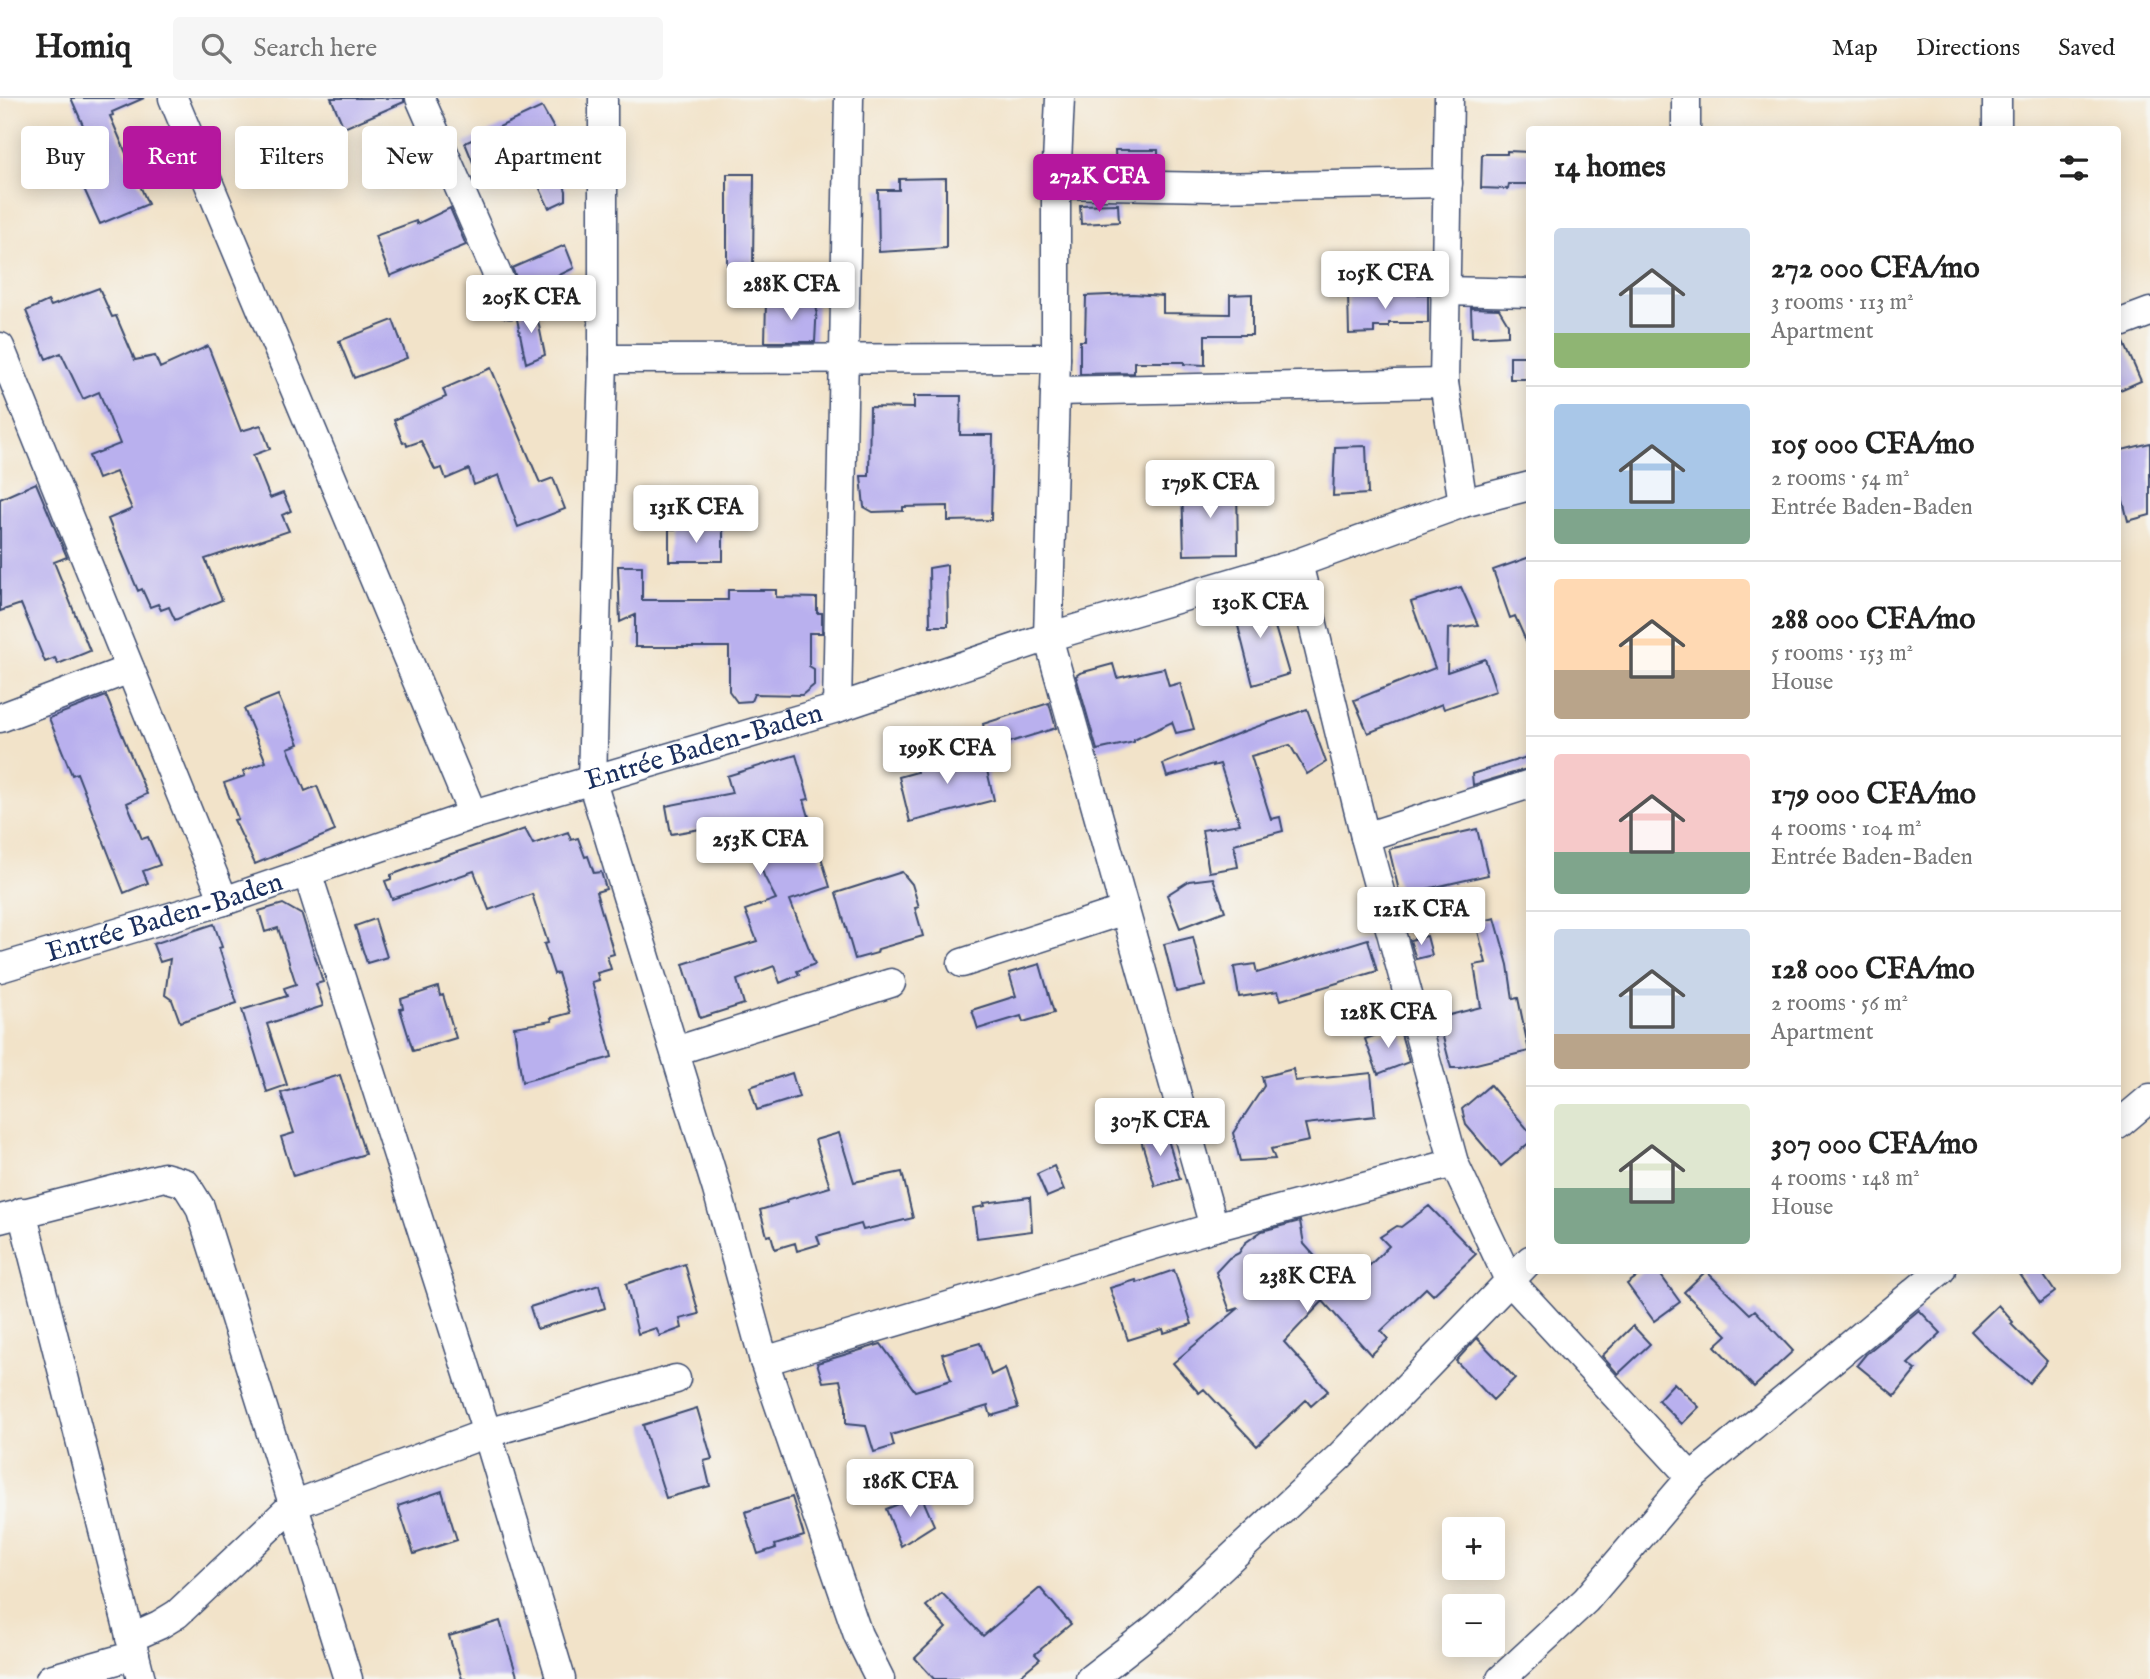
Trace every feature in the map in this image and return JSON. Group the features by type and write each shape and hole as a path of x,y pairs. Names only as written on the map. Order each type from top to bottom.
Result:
{"street":[{"path":"173,98 473,815"},
{"path":"420,98 510,304"},
{"path":"603,98 603,359 592,782 675,1051 764,1361 858,1635 880,1679"},
{"path":"837,708 849,98"},
{"path":"1060,98 1048,637 1214,1227"},
{"path":"1449,98 1444,383 1463,503"},
{"path":"1686,98 1686,126"},
{"path":"1997,98 1997,126"},
{"path":"1056,184 1211,187 1448,183"},
{"path":"1444,291 1526,293"},
{"path":"2121,323 2150,312"},
{"path":"0,347 224,901"},
{"path":"603,359 1056,358"},
{"path":"1055,391 1444,383"},
{"name":"Entrée Baden-Baden","path":"0,968 224,901 473,815 837,708 1048,637 1298,563 1463,503 1526,487"},
{"path":"1298,563 1365,836 1454,1163 1509,1280 1691,1477"},
{"path":"0,718 130,669"},
{"path":"1365,836 1526,785"},
{"path":"307,872 487,1433 561,1679"},
{"path":"962,962 1125,910"},
{"path":"675,1051 891,983"},
{"path":"2121,1122 2150,1098"},
{"path":"764,1361 1214,1227 1454,1163"},
{"path":"135,1657 11,1216 164,1177 186,1183 200,1207 348,1679"},
{"path":"1090,1679 1158,1626 1340,1456 1526,1264"},
{"path":"1501,1679 1586,1600 1691,1477 1936,1274"},
{"path":"50,1679 135,1657 293,1505 487,1433 676,1379"}],"building":[{"path":"71,98 144,98 112,112 113,115 110,116 123,146 123,189 142,189 148,204 100,224 84,189 109,189 109,126 83,126"},
{"path":"331,98 404,98 404,102 343,126"},
{"path":"542,107 553,126 501,126"},
{"path":"471,140 471,158 465,143"},
{"path":"1115,150 1158,150 1158,169 1116,169"},
{"path":"1507,151 1526,152 1526,184 1509,184 1508,189 1481,188 1482,154 1507,154"},
{"path":"727,174 754,174 753,265 727,265"},
{"path":"946,178 946,248 879,252 878,190 899,190 899,179"},
{"path":"540,189 565,189 566,200 549,208"},
{"path":"1118,204 1119,222 1081,224 1080,205"},
{"path":"450,208 466,245 390,276 375,236 416,221 417,224"},
{"path":"565,245 574,268 523,293 512,268"},
{"path":"99,288 112,317 116,316 135,360 155,356 160,368 208,346 241,431 261,425 270,449 253,455 270,498 283,493 291,511 282,515 289,531 205,559 222,600 175,620 169,607 161,610 158,604 150,607 142,589 138,591 108,519 132,509 116,472 98,479 89,456 120,444 99,392 83,399 61,353 46,359 26,311 48,301 51,306"},
{"path":"1252,294 1252,335 1205,335 1205,365 1184,362 1134,362 1134,373 1080,374 1080,341 1085,341 1086,296 1163,296 1163,313 1230,314 1230,295"},
{"path":"1348,294 1428,294 1428,323 1389,323 1389,327 1374,327 1374,333 1349,334"},
{"path":"766,302 817,304 815,342 765,342"},
{"path":"535,306 545,355 526,363 517,319"},
{"path":"1471,308 1499,309 1508,324 1508,335 1472,337"},
{"path":"393,320 407,358 354,378 339,341"},
{"path":"2121,340 2123,340 2141,381 2121,390"},
{"path":"1510,356 1526,356 1526,379 1510,379"},
{"path":"491,368 540,483 553,478 565,509 518,527 499,475 474,485 469,469 446,479 442,468 435,470 421,441 407,446 406,442 403,443 394,420 446,397 443,389"},
{"path":"914,396 961,396 960,435 993,435 991,520 948,521 948,506 903,507 903,511 873,512 864,507 861,476 869,476 870,407 914,408"},
{"path":"2150,443 2150,515 2128,521 2121,492 2121,450"},
{"path":"1366,446 1368,494 1333,496 1335,447"},
{"path":"36,483 67,557 54,562 90,651 58,664 55,658 45,662 21,604 0,611 0,499"},
{"path":"1237,485 1238,554 1184,555 1182,486"},
{"path":"669,529 723,529 723,561 669,561"},
{"path":"1526,558 1526,641 1515,616 1510,618 1493,570"},
{"path":"947,565 948,626 930,626 929,568"},
{"path":"618,566 642,566 642,600 728,600 728,590 776,590 776,597 817,598 817,613 822,613 822,633 809,633 809,666 814,669 814,685 802,695 754,694 751,701 737,702 729,691 729,647 635,647 635,615 620,622"},
{"path":"1461,587 1478,625 1448,629 1447,672 1485,659 1496,691 1444,709 1442,704 1368,733 1354,700 1435,668 1411,602"},
{"path":"1265,593 1289,674 1253,685 1233,606"},
{"path":"1113,664 1117,678 1164,668 1169,686 1180,683 1194,729 1176,733 1172,722 1134,742 1097,750 1076,676"},
{"path":"278,695 299,744 288,748 305,791 317,786 335,831 255,864 234,820 238,819 224,783 245,776 243,771 266,762 244,709"},
{"path":"106,696 147,794 127,803 142,839 148,837 160,865 143,871 148,883 124,893 77,773 72,775 49,718"},
{"path":"1049,703 1056,728 988,749 983,724"},
{"path":"1307,709 1326,762 1307,774 1290,745 1251,756 1271,819 1280,817 1283,831 1234,844 1238,867 1209,872 1202,830 1240,824 1220,764 1167,777 1163,764"},
{"path":"982,749 994,800 910,822 899,777 917,772 915,765"},
{"path":"796,755 809,799 804,800 830,887 790,900 815,964 797,971 799,975 780,983 774,966 737,980 744,1004 700,1018 683,964 757,941 745,910 776,899 764,876 747,821 671,834 666,806 732,793 727,776"},
{"path":"1526,757 1526,769 1473,785 1472,774"},
{"path":"525,829 533,844 568,832 571,840 578,838 594,873 601,872 606,889 596,892 614,954 607,956 611,969 597,973 599,980 592,982 612,1057 522,1082 514,1027 552,1021 551,1018 570,1013 558,973 554,974 544,944 548,943 532,894 489,910 474,871 392,899 385,881 391,879 391,875"},
{"path":"1477,829 1488,875 1400,895 1389,849"},
{"path":"902,872 912,884 923,936 878,949 877,953 855,959 836,893"},
{"path":"1213,878 1225,911 1180,928 1167,895 1189,881"},
{"path":"283,904 302,915 323,982 316,984 323,1006 267,1024 287,1085 267,1092 242,1010 287,996 284,988 296,984 278,928 265,932 259,911"},
{"path":"1495,918 1508,965 1513,999 1518,998 1526,1037 1526,1052 1451,1068 1438,1018 1481,1007 1474,965 1486,963 1476,923"},
{"path":"375,919 387,957 367,963 355,926"},
{"path":"214,924 237,1003 180,1022 172,1000 165,995 170,959 160,962 153,944"},
{"path":"1427,936 1432,955 1416,959 1410,940"},
{"path":"1193,937 1205,986 1176,992 1164,944"},
{"path":"1368,939 1377,971 1281,1000 1278,991 1239,997 1234,967 1255,964 1257,973"},
{"path":"1040,964 1054,1013 1023,1022 1021,1016 978,1029 972,1010 1016,996 1009,973"},
{"path":"438,987 456,1038 413,1051 400,1009 403,1008 401,999"},
{"path":"1399,1027 1409,1062 1378,1074 1365,1039"},
{"path":"1293,1069 1295,1081 1371,1073 1375,1116 1305,1124 1309,1141 1271,1149 1275,1159 1240,1161 1233,1133 1264,1086 1262,1077"},
{"path":"792,1073 799,1097 757,1110 750,1087"},
{"path":"340,1075 365,1154 293,1176 281,1137 294,1133 281,1093"},
{"path":"1490,1085 1526,1127 1526,1145 1501,1166 1466,1125 1462,1109"},
{"path":"1165,1130 1180,1179 1155,1186 1140,1137"},
{"path":"839,1133 854,1182 902,1172 913,1218 863,1230 861,1224 817,1236 820,1244 797,1251 795,1243 775,1249 771,1235 767,1236 760,1210 830,1187 815,1140"},
{"path":"1054,1166 1064,1190 1047,1197 1037,1174"},
{"path":"1030,1197 1032,1231 977,1238 973,1208 985,1206 984,1203"},
{"path":"1429,1206 1476,1254 1433,1295 1426,1288 1381,1331 1388,1339 1371,1355 1323,1301 1284,1342 1328,1391 1311,1406 1306,1400 1257,1446 1204,1389 1199,1393 1173,1363 1239,1308 1230,1311 1216,1272 1229,1258 1239,1253 1245,1243 1262,1231 1300,1221 1304,1244 1345,1290 1389,1246 1380,1237 1397,1226 1401,1227"},
{"path":"685,1264 699,1314 680,1319 682,1328 660,1336 656,1328 638,1334 626,1284"},
{"path":"1174,1270 1192,1324 1164,1333 1163,1329 1128,1340 1110,1288 1136,1280 1137,1283"},
{"path":"1641,1274 1660,1274 1680,1302 1654,1321 1627,1284"},
{"path":"1703,1274 1709,1274 1750,1314 1755,1310 1793,1351 1754,1387 1715,1346 1727,1335 1684,1292"},
{"path":"2020,1274 2043,1274 2055,1292 2040,1303"},
{"path":"599,1285 605,1308 537,1329 530,1307"},
{"path":"1998,1305 2013,1322 2011,1324 2047,1361 2029,1383 1989,1350 1971,1331"},
{"path":"1919,1310 1941,1333 1908,1364 1916,1370 1895,1396 1857,1365 1866,1354"},
{"path":"1633,1326 1650,1344 1618,1374 1602,1356"},
{"path":"1477,1338 1515,1378 1493,1400 1456,1361"},
{"path":"980,1343 991,1375 1005,1368 1018,1408 991,1416 988,1406 891,1435 894,1446 874,1452 866,1426 846,1424 846,1407 840,1380 823,1382 817,1363 881,1344 915,1391 951,1380 942,1354"},
{"path":"1674,1383 1699,1407 1682,1424 1658,1400"},
{"path":"697,1408 712,1459 704,1461 710,1486 666,1498 643,1425"},
{"path":"442,1491 457,1540 414,1554 398,1506"},
{"path":"921,1495 934,1525 901,1546 886,1509"},
{"path":"792,1497 804,1536 775,1545 776,1548 758,1554 745,1512"},
{"path":"1040,1588 1071,1624 1035,1654 1040,1659 1016,1679 934,1679 915,1658 946,1628 926,1606 942,1593 983,1636"},
{"path":"500,1621 518,1679 462,1679 449,1636"}]}
